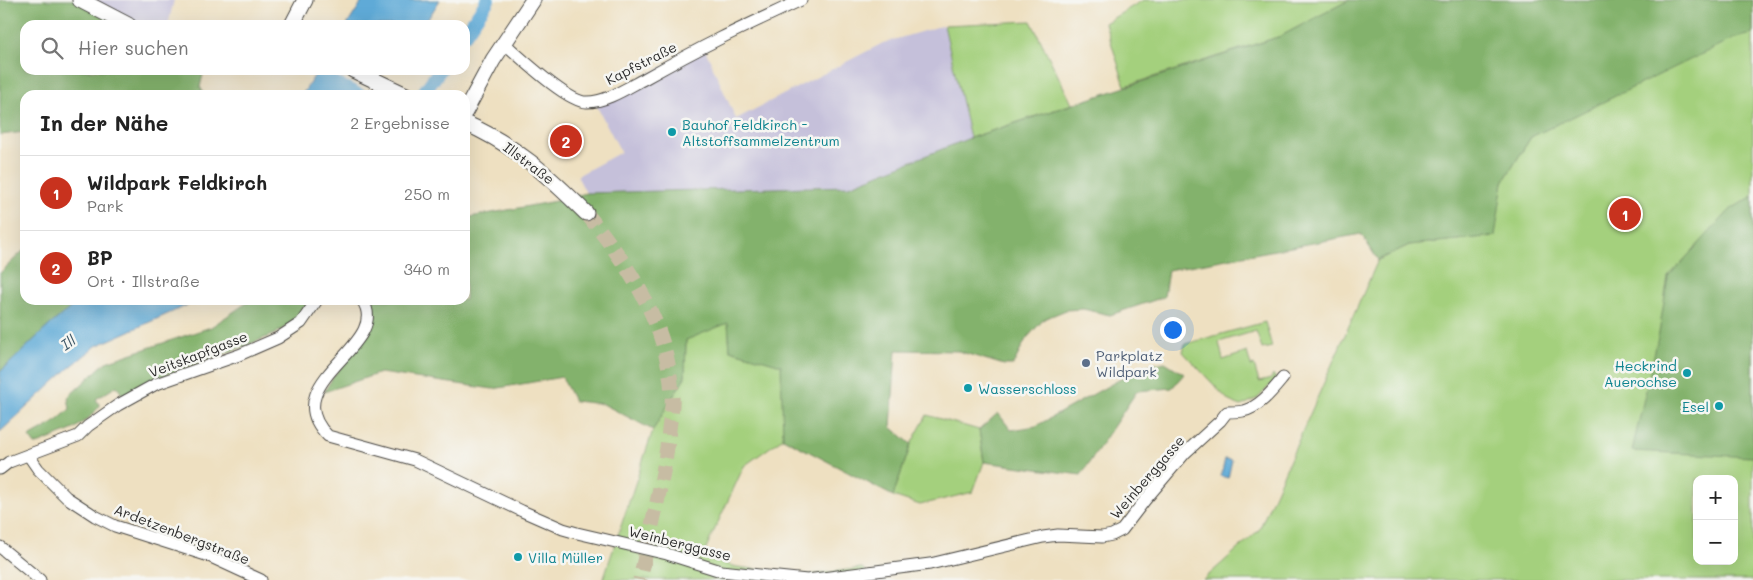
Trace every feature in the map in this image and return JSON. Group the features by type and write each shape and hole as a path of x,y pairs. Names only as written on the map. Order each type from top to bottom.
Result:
{"main road":[{"path":"80,0 118,20"},
{"path":"295,20 305,0"},
{"path":"470,103 504,43 533,0"},
{"path":"364,75 395,90"},
{"name":"Illstraße","path":"470,125 480,129 522,155 548,175 586,213"}],"street":[{"name":"Kapfstraße","path":"504,43 566,94 586,103 604,98 626,88 722,37 801,0"},
{"name":"Veitskapfgasse","path":"29,456 78,436 88,426 118,405 156,384 239,355 278,338 301,322 313,305"},
{"name":"Weinberggasse","path":"365,305 368,317 366,328 329,373 315,394 313,403 316,419 328,436 415,460 563,529 667,554 721,571 807,580 930,564 1043,537 1058,535 1102,537 1112,535 1127,525 1145,500 1185,453 1220,421 1227,412 1244,411 1259,404 1283,378"},
{"path":"0,469 9,462 29,456"},
{"name":"Ardetzenbergstraße","path":"29,456 38,469 66,496 95,516 115,526 208,556 261,580"},
{"path":"0,547 40,580"}],"shaded area":[{"path":"80,0 174,0 169,20 118,20"},
{"path":"944,25 970,138 849,186 586,193 577,176 621,152 594,101 704,47 736,119 883,43"}],"green space":[{"path":"0,0 80,0 118,20 20,20 20,75 203,75 200,87 202,90 20,90 20,133 0,135"},
{"path":"1143,0 1349,0 1281,36 1125,86 1105,23"},
{"path":"1349,0 1753,0 1753,34 1735,38 1531,137 1503,182 1495,236 1409,245 1378,260 1361,234 1168,270 1164,297 1110,315 1083,309 1066,310 1044,319 1026,339 1013,365 1004,365 958,351 896,350 891,427 911,444 893,496 783,438 781,365 730,350 728,323 686,340 685,377 653,430 603,404 574,401 562,377 493,389 380,373 324,392 338,370 372,327 374,318 371,305 470,305 470,217 561,200 586,193 849,186 970,138 1281,36"},
{"path":"1753,11 1753,580 1203,580 1259,530 1378,260 1409,245 1492,236 1503,182 1531,137"},
{"path":"1031,21 1072,104 970,138 944,25"},
{"path":"1753,196 1753,457 1632,451 1659,333 1668,277 1731,209"},
{"path":"20,254 20,305 75,305 50,325 0,372 0,273"},
{"path":"244,305 307,305 297,319 275,334 154,379 123,396 117,386 96,399 100,406 89,418 74,429 35,445 29,437 54,423 70,409 68,397 106,362 211,327"},
{"path":"728,322 730,350 782,365 783,438 744,466 702,557 737,567 807,575 862,568 877,580 603,580 653,430 685,377 686,340"},
{"path":"1265,322 1272,347 1262,349 1256,331 1219,342 1223,360 1247,352 1251,366 1254,365 1259,382 1271,379 1273,375 1276,379 1258,398 1241,406 1229,401 1183,352 1185,344"},
{"path":"1165,362 1184,374 1172,388 1137,391 1081,475 984,462 979,430 998,413 1011,430 1036,426 1144,366"},
{"path":"927,415 979,430 984,462 973,492 920,505 893,496 911,444"}],"water":[{"path":"363,0 440,0 427,20 350,20"},
{"path":"315,75 392,75 382,90 305,90"},
{"name":"Ill","path":"75,305 188,305 96,346 68,369 0,432 0,372"},
{"path":"1225,459 1232,460 1228,478 1221,476"}],"pier":[{"path":"333,75 394,75 385,90 365,90"}],"waterway":[{"path":"470,27 488,0"},
{"path":"426,90 436,75"}],"tunnel":[{"path":"586,213 617,254 644,298 655,321 669,370 672,404 667,449 640,580"}],"place":[{"name":"Bauhof Feldkirch - Altstoffsammelzentrum","path":"672,132"},
{"name":"BP","path":"566,141"},
{"name":"Wildpark Feldkirch","path":"1625,214"},
{"name":"Parkplatz Wildpark","path":"1086,363"},
{"name":"Heckrind Auerochse","path":"1687,373"},
{"name":"Wasserschloss","path":"968,388"},
{"name":"Esel","path":"1719,406"},
{"name":"Villa Müller","path":"518,557"}]}
